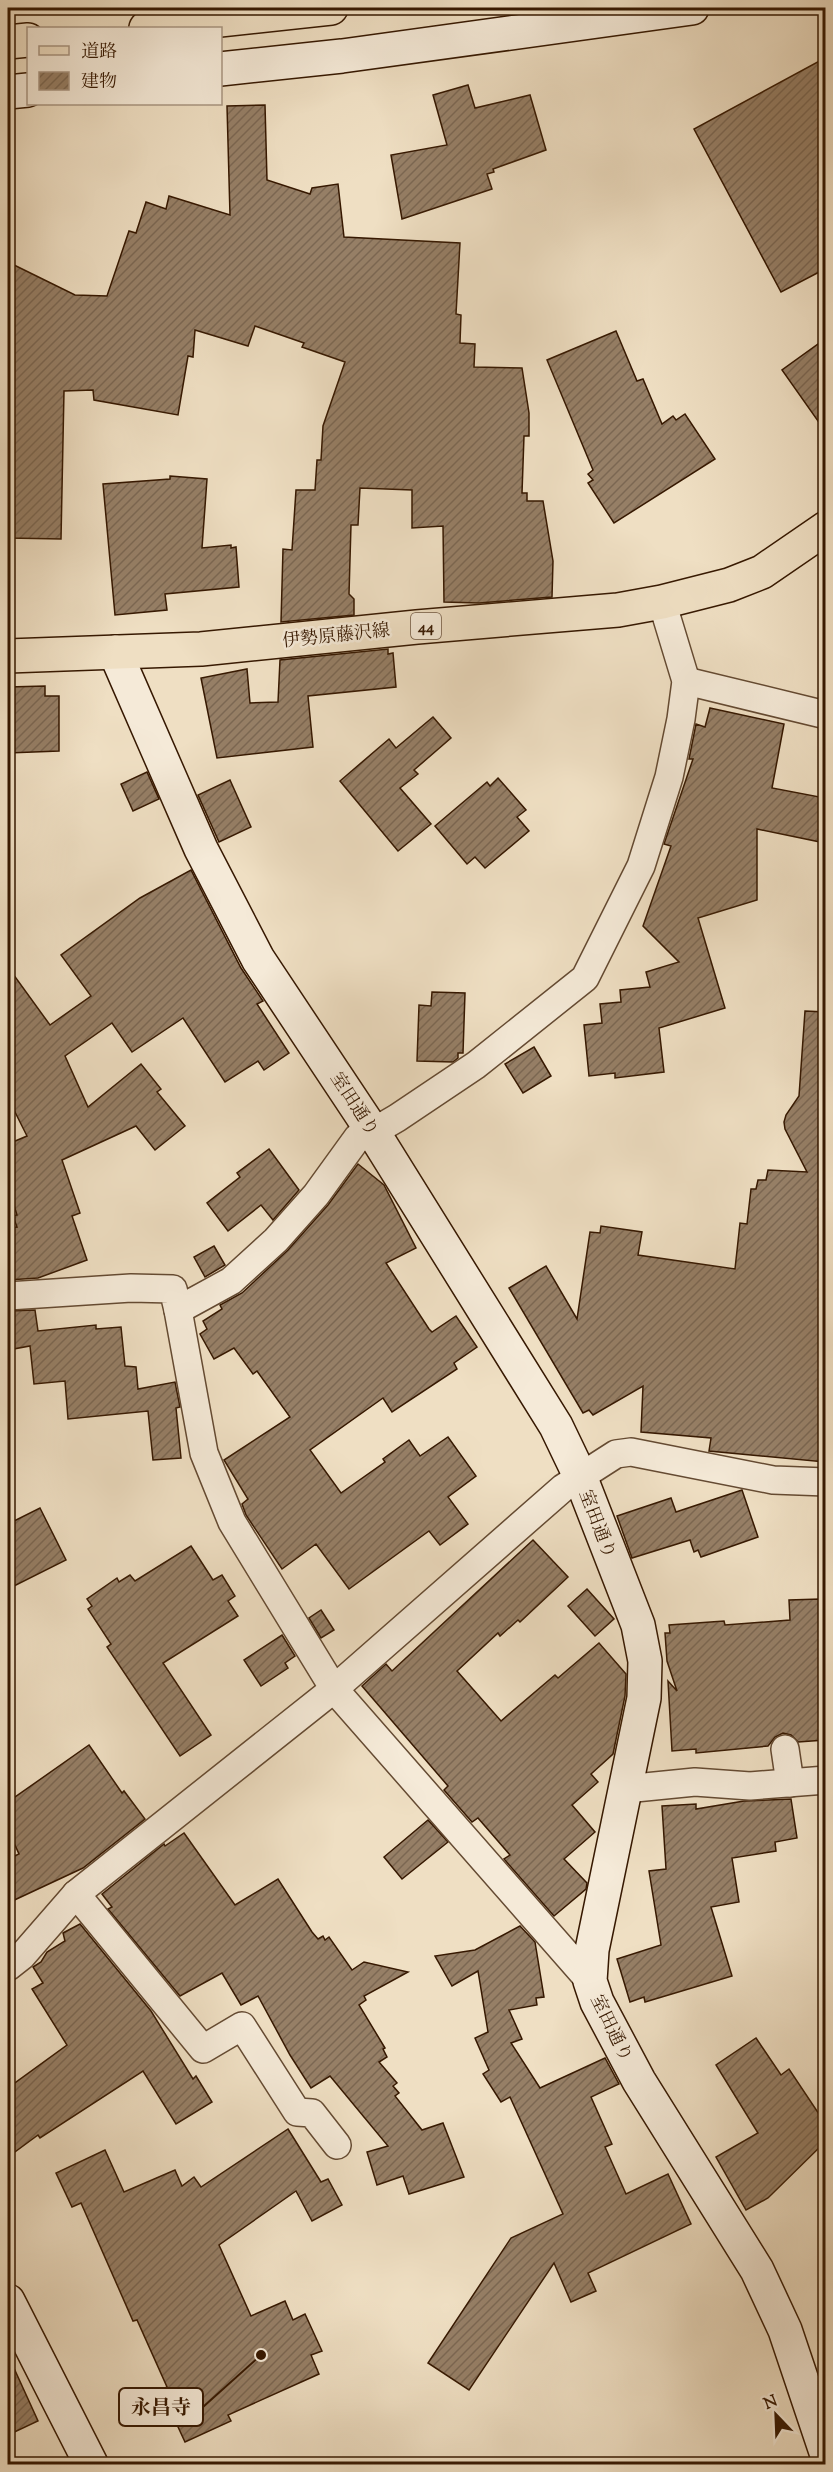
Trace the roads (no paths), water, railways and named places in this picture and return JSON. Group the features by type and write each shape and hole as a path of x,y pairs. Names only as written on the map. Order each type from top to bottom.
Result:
{"main road":[{"path":"155,27 331,8"},
{"path":"8,42 27,40"},
{"name":"伊勢原藤沢線","path":"8,656 201,649 618,610 662,603 729,585 762,572 825,528"}],"street":[{"path":"222,69 342,56 692,8"},
{"path":"8,92 27,90"},
{"path":"178,1310 231,1281 276,1240 316,1195 358,1137 374,1132 476,1065 585,978 641,866 669,777 686,681 662,603"},
{"name":"室田通り","path":"115,652 201,849 258,959 374,1132 556,1426 580,1476 638,1625 645,1661 644,1698 592,1950 590,1981 597,2002 639,2081 757,2270 785,2330 825,2452"},
{"path":"686,681 825,715"},
{"path":"8,1296 131,1288 173,1289 204,1453 232,1522 334,1689 590,1981"},
{"path":"8,1967 22,1956 76,1894 334,1689 450,1585 580,1476 616,1454 631,1452 773,1480 825,1482"},
{"path":"785,1749 790,1783"},
{"path":"625,1789 695,1782 750,1786 825,1780"},
{"path":"76,1894 203,2049 242,2026 297,2112 312,2113 337,2145"},
{"path":"9,2308 91,2464"}],"place":[{"name":"永昌寺","path":"261,2355"}]}
